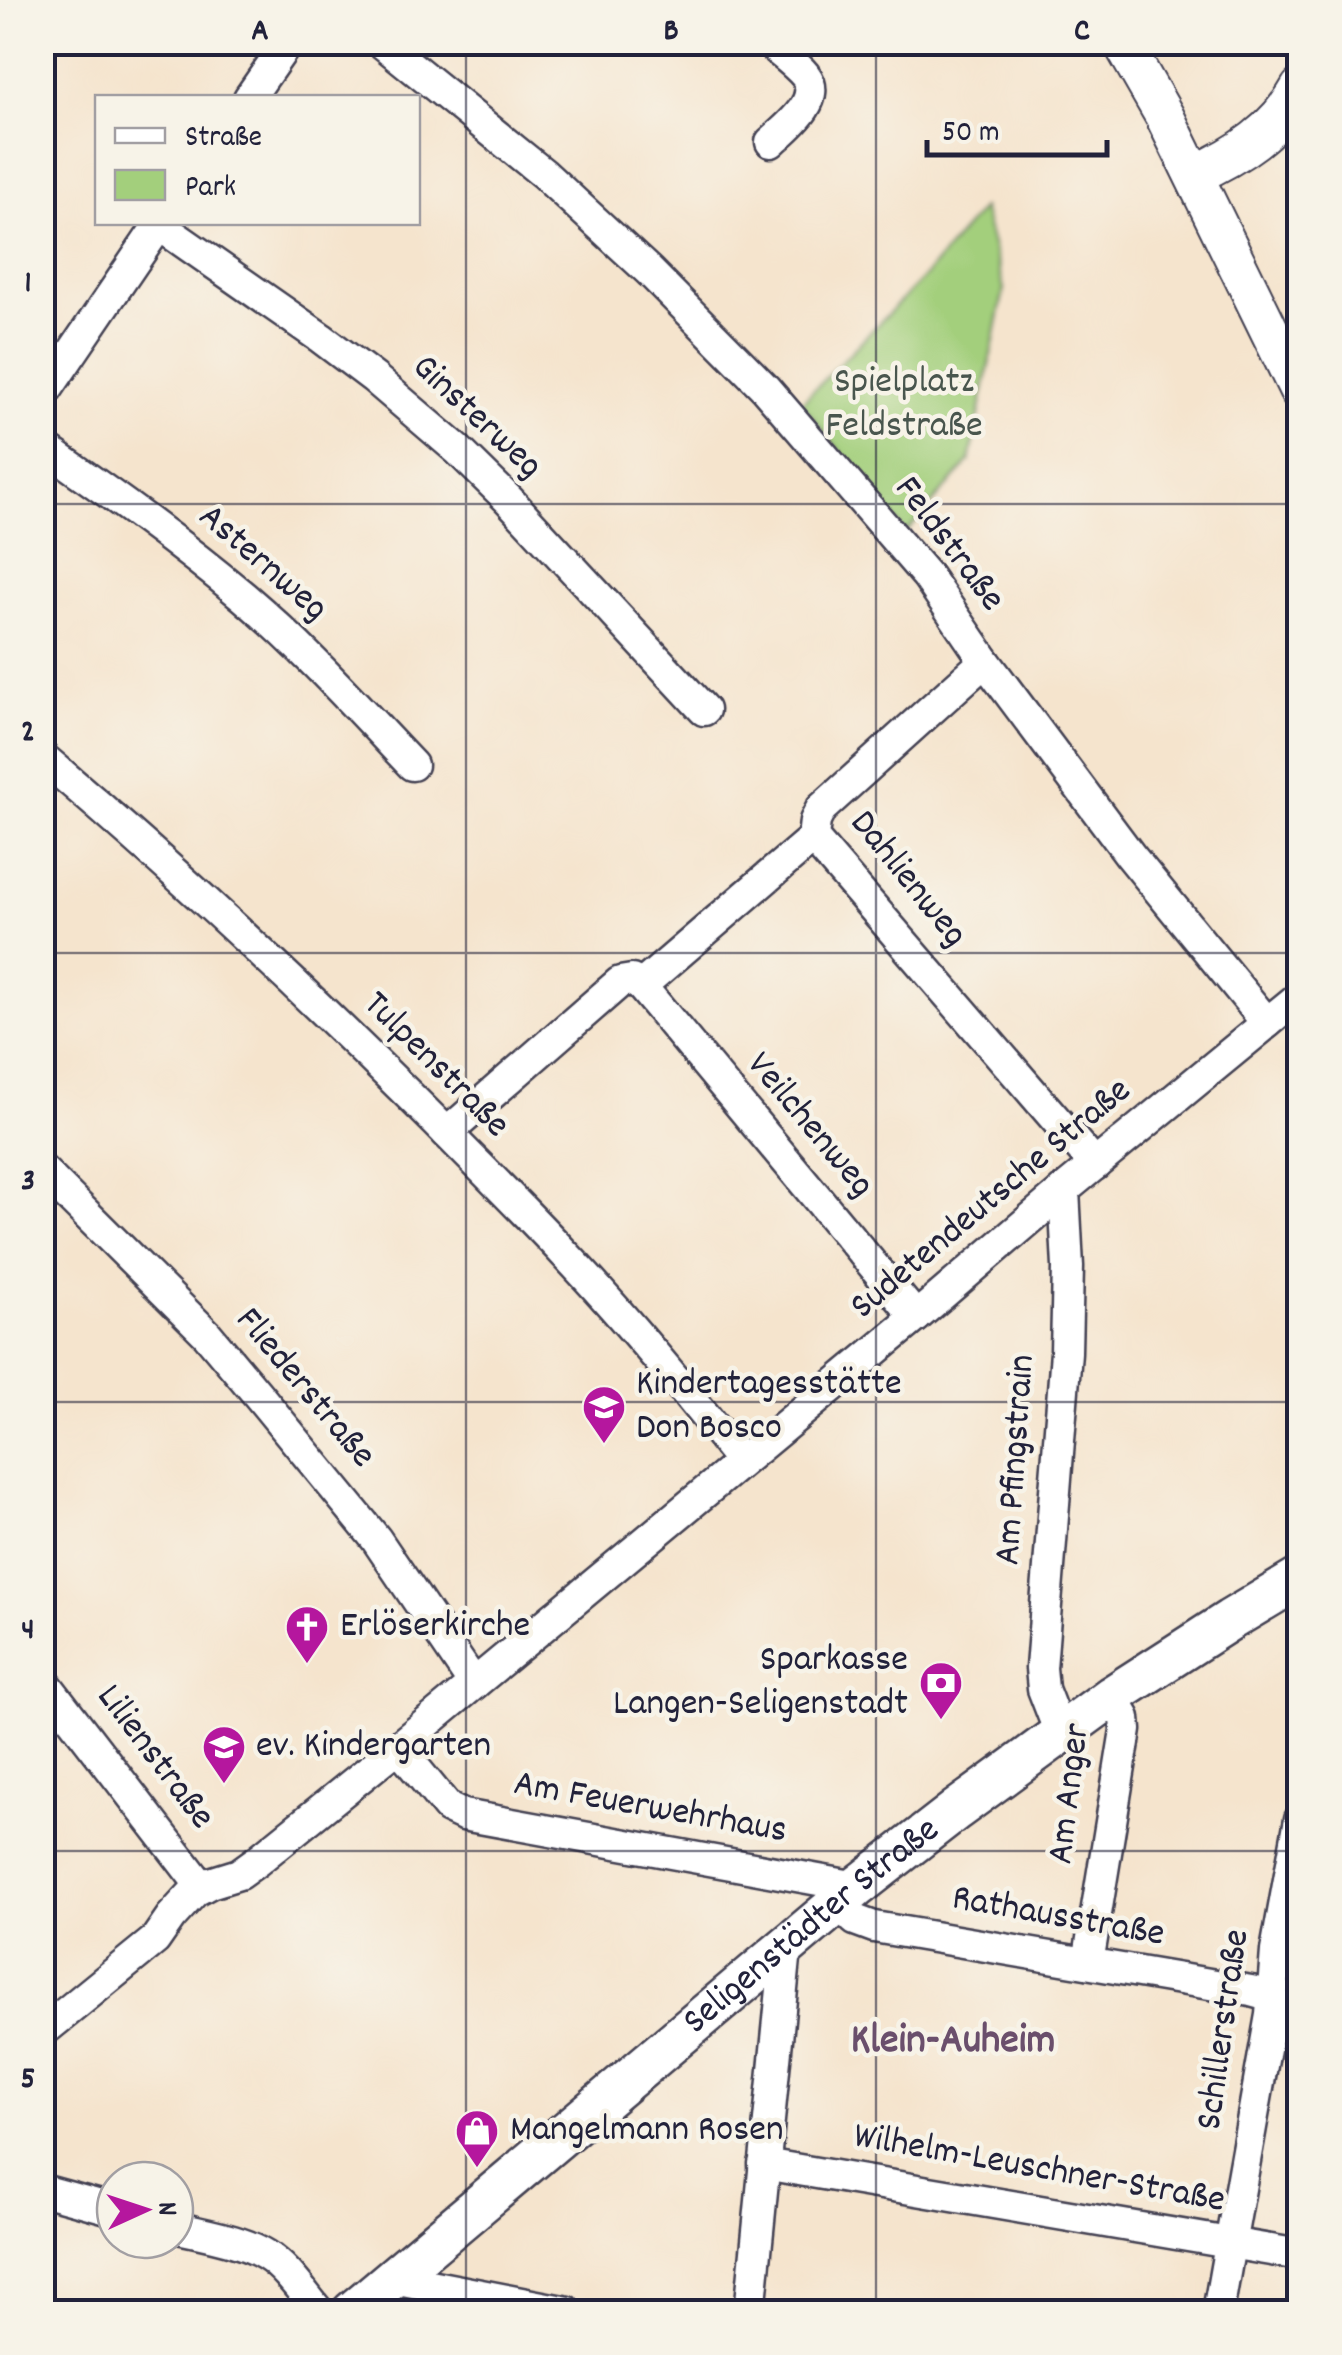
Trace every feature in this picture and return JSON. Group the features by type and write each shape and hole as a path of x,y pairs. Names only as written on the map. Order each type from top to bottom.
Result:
{"main road":[{"name":"Seligenstädter Straße","path":"346,2312 392,2278 848,1895 993,1782 1112,1696 1300,1578"}],"street":[{"path":"251,95 288,42"},
{"name":"Feldstraße","path":"381,42 544,174 649,272 838,470 928,576 985,661 1130,856 1268,1023"},
{"path":"768,42 807,77 810,91 806,106 772,142"},
{"path":"1122,42 1154,96 1300,393"},
{"path":"1194,175 1235,155 1271,127 1300,88"},
{"path":"42,397 159,225"},
{"name":"Ginsterweg","path":"161,225 374,378 458,450 704,710"},
{"name":"Asternweg","path":"42,446 152,523 245,598 302,650 412,764"},
{"name":"Dahlienweg","path":"985,661 821,809 813,838 1095,1165"},
{"name":"Tulpenstraße","path":"42,757 233,925 358,1044 566,1254 741,1461"},
{"path":"446,1133 620,982 632,980 641,986 813,838"},
{"name":"Veilchenweg","path":"641,986 916,1316"},
{"name":"Sudetendeutsche Straße","path":"42,2032 154,1940 202,1886 238,1874 257,1861 398,1748 1300,996"},
{"name":"Fliederstraße","path":"42,1170 206,1334 284,1425 376,1540 474,1684"},
{"name":"Am Pfingstrain","path":"1060,1733 1044,1689 1041,1668 1066,1352 1068,1268 1064,1190"},
{"name":"Lilienstraße","path":"42,1678 202,1886"},
{"name":"Am Anger","path":"1088,1963 1126,1730 1125,1718 1112,1696"},
{"name":"Am Feuerwehrhaus","path":"398,1748 448,1808 463,1815 848,1895"},
{"name":"Schillerstraße","path":"1218,2312 1282,1987 1276,1951 1300,1818"},
{"name":"Rathausstraße","path":"848,1895 854,1920 874,1927 1251,1991 1282,1987"},
{"path":"750,2312 786,1949"},
{"name":"Wilhelm-Leuschner-Straße","path":"764,2164 1300,2255"},
{"path":"42,2190 95,2205"},
{"path":"195,2233 264,2254 287,2274 346,2312"},
{"path":"392,2278 568,2312"}],"green space":[{"name":"Spielplatz Feldstraße","path":"982,208 1004,289 970,461 906,533 801,403 926,275"}],"place":[{"name":"Kindertagesstätte Don Bosco","path":"604,1445"},
{"name":"Erlöserkirche","path":"307,1665"},
{"name":"Sparkasse Langen-Seligenstadt","path":"941,1721"},
{"name":"ev. Kindergarten","path":"224,1785"},
{"name":"Mangelmann Rosen","path":"477,2169"}],"district":[{"name":"Klein-Auheim","path":"953,2043"}]}
